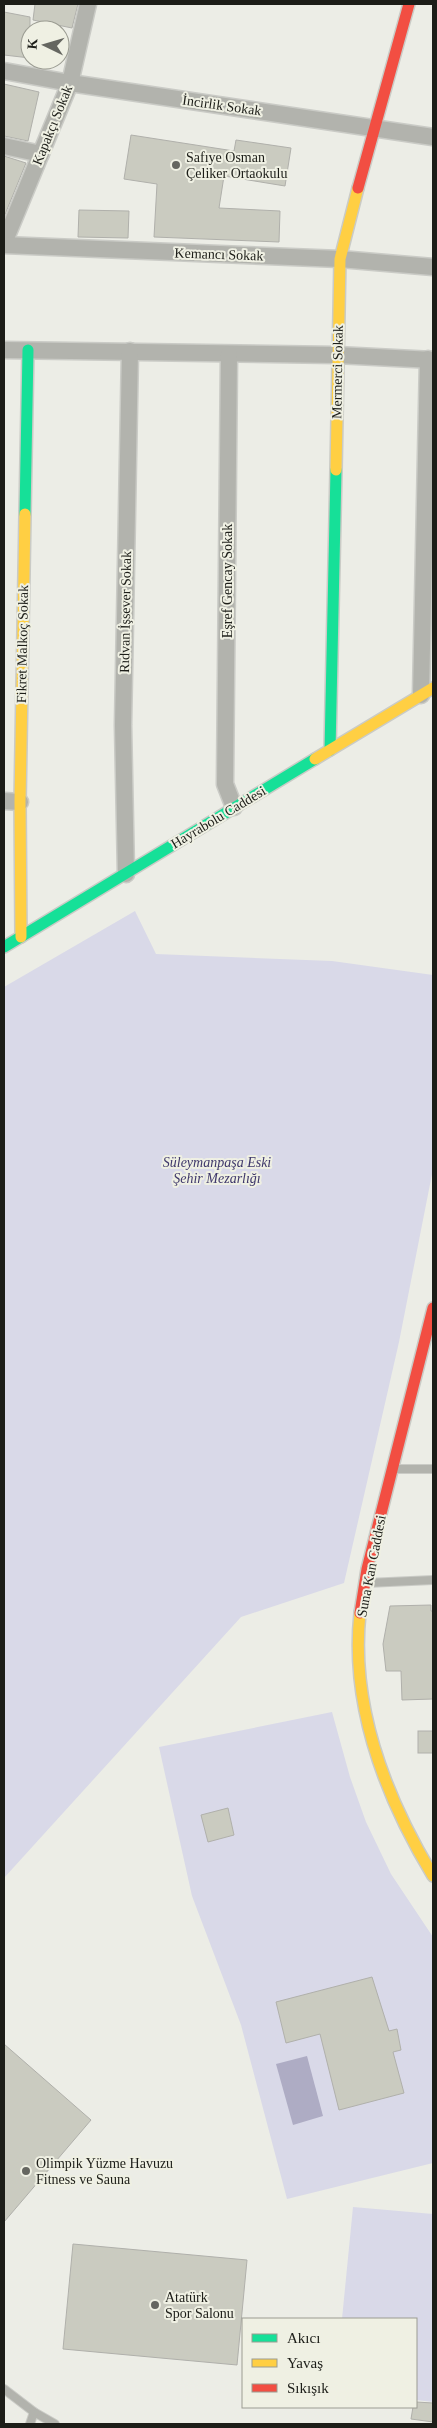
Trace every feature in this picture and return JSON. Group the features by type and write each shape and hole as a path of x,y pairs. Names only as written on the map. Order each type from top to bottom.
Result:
{"street":[{"name":"Kapakçı Sokak","path":"4,244 70,83 88,4"},
{"name":"Mermerci Sokak","path":"330,750 340,259 373,128 409,4"},
{"name":"İncirlik Sokak","path":"4,70 70,83 433,137"},
{"path":"4,146 41,154"},
{"name":"Kemancı Sokak","path":"4,244 340,259 433,267"},
{"path":"4,350 337,355 431,359 427,692"},
{"name":"Fikret Malkoç Sokak","path":"21,937 12,802 28,350"},
{"name":"Rıdvan İşsever Sokak","path":"126,874 123,725 130,351"},
{"name":"Eşref Gencay Sokak","path":"229,354 225,784 234,807"},
{"name":"Hayrabolu Caddesi","path":"4,947 427,692"},
{"name":"Suna Kan Caddesi","path":"433,1308 365,1583 359,1632 361,1675 381,1772 412,1839 433,1876"}],"lane":[{"path":"393,1469 433,1469"},
{"path":"365,1583 433,1580"},
{"path":"4,2390 34,2412 56,2424"},
{"path":"30,2424 34,2412"}],"green space":[{"name":"Süleymanpaşa Eski Şehir Mezarlığı","path":"135,911 156,954 332,961 433,975 433,1169 399,1342 344,1583 241,1617 4,1878 4,987"},
{"path":"332,1712 350,1777 366,1822 391,1874 433,1937 433,2163 287,2199 241,2025 192,1896 159,1747"},
{"path":"353,2207 433,2214 433,2402 417,2400 417,2318 342,2318"}],"water":[{"path":"307,2056 323,2116 293,2125 276,2064"}],"building":[{"path":"35,4 78,4 72,28 70,28 70,20 33,20"},
{"path":"4,12 30,17 30,20 20,20 20,57 4,55"},
{"path":"4,84 39,92 28,141 4,136"},
{"path":"131,135 234,151 236,140 291,148 285,186 224,176 219,208 280,211 279,242 154,237 157,184 124,179"},
{"path":"4,156 26,163 4,217"},
{"path":"79,210 129,211 128,238 78,237"},
{"path":"431,1605 431,1611 433,1611 433,1699 402,1700 401,1671 386,1671 383,1644 390,1606"},
{"path":"418,1731 433,1731 433,1753 418,1753"},
{"path":"228,1808 234,1835 208,1842 201,1815"},
{"path":"372,1977 389,2031 397,2029 401,2050 393,2052 404,2093 339,2110 320,2034 286,2043 276,2002"},
{"name":"Olimpik Yüzme Havuzu Fitness ve Sauna","path":"4,2044 91,2120 4,2222"},
{"name":"Atatürk Spor Salonu","path":"73,2244 247,2260 237,2365 63,2349"},
{"path":"417,2402 433,2403 433,2422 411,2419 413,2408 417,2408"}],"traffic: fast":[{"path":"25,514 28,350"},
{"path":"330,750 336,470"},
{"path":"4,947 315,759"}],"traffic: slow":[{"path":"336,470 340,259 358,188"},
{"path":"21,937 20,802 25,514"},
{"path":"315,759 433,688"},
{"path":"360,1613 358,1648 361,1682 366,1716 375,1750 400,1815 433,1876"}],"traffic: jam":[{"path":"358,188 409,4"},
{"path":"360,1613 367,1569 433,1308"}],"place":[{"name":"Safıye Osman Çeliker Ortaokulu","path":"176,165"},
{"name":"Olimpik Yüzme Havuzu Fitness ve Sauna","path":"26,2171"},
{"name":"Atatürk Spor Salonu","path":"155,2305"}]}
